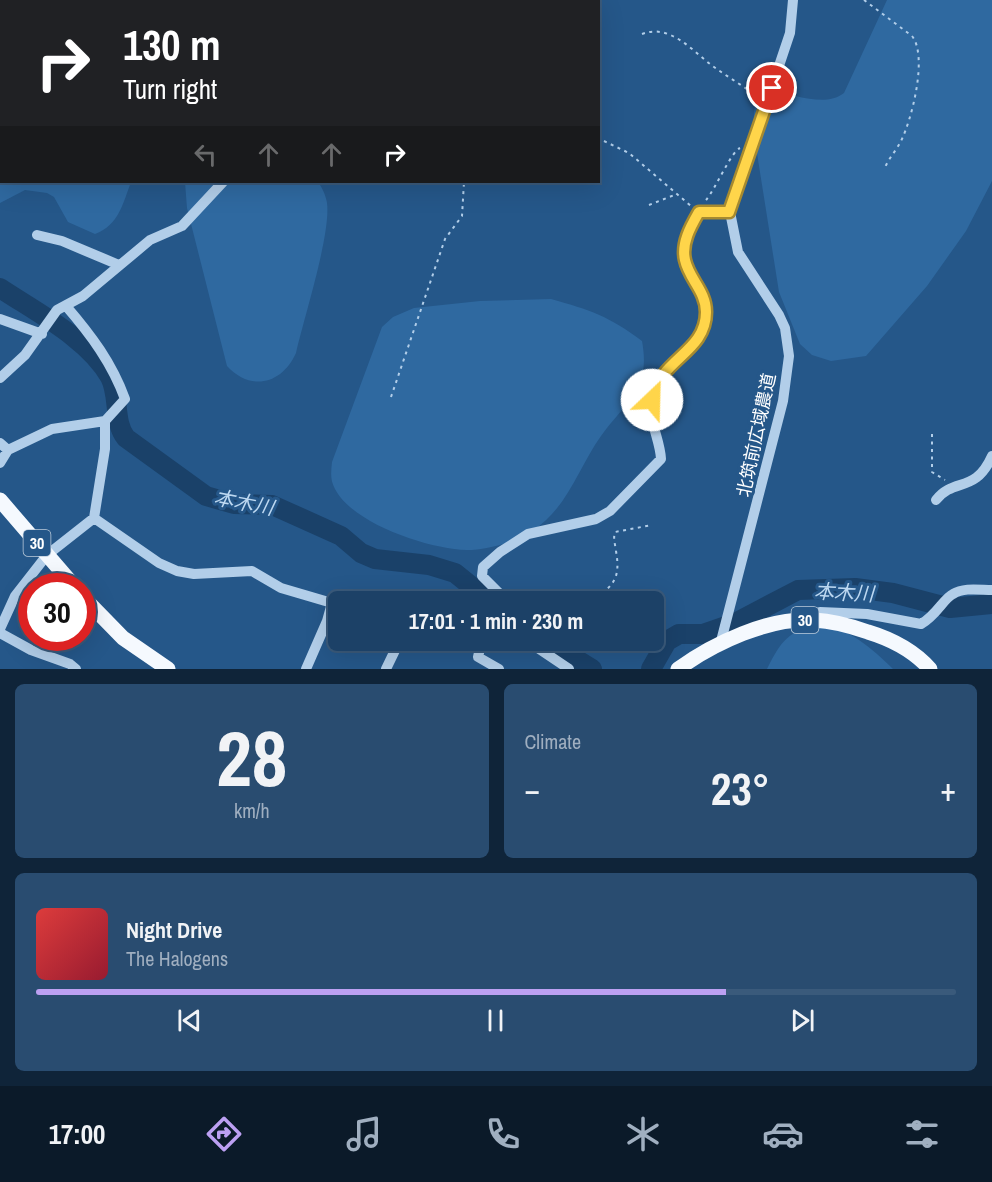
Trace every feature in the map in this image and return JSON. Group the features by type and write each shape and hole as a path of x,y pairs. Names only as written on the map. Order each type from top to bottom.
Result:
{"main road":[{"name":"30","path":"0,500 62,573"},
{"path":"96,611 123,639 168,669"},
{"name":"30","path":"678,669 720,645 778,624 814,620 880,635 909,650 930,669"}],"street":[{"path":"497,591 482,576 483,567 500,552 528,534 596,519 610,511 661,459 651,413 654,392 664,374 687,354 698,338 706,313 700,288 685,261 686,241 699,212 729,212 790,33 793,0"},
{"path":"0,378 25,355 57,310 83,296 150,240 182,226 223,183"},
{"name":"北筑前広域農道","path":"720,645 783,401 789,356 785,328 779,315 738,252 729,212"},
{"path":"37,235 62,241 119,265"},
{"path":"0,463 4,447 51,429 105,421 125,399 117,376 96,342 66,306"},
{"path":"0,319 42,334"},
{"path":"0,629 15,596 46,555 94,519 105,449 105,421"},
{"path":"936,501 944,490 962,486 978,478 992,456"},
{"path":"94,519 159,563 177,570 194,574 252,570 281,588 328,603"},
{"path":"814,620 820,612 837,612 921,624 934,617 952,594 970,589 992,590"},
{"path":"306,669 328,619"},
{"path":"0,633 31,650 70,664 76,669"},
{"path":"386,669 395,651"},
{"path":"479,651 478,657 499,669"},
{"path":"543,652 570,669"}],"path":[{"path":"864,0 912,36 918,44 920,71 918,82 901,142 890,155 884,170"},
{"path":"642,34 651,30 683,41 700,57 767,102"},
{"path":"604,141 629,153 699,212 722,179 734,151 751,147"},
{"path":"391,397 445,239 462,216 464,183"},
{"path":"649,205 677,194"},
{"path":"932,434 932,472 942,479 962,486"},
{"path":"605,591 614,584 618,576 613,538 615,532 652,525"}],"shaded area":[{"path":"887,0 992,0 992,181 966,231 927,286 866,356 831,361 812,355 800,344 779,292 753,128 755,102 760,94 781,93 825,100 844,93"},
{"path":"0,183 131,183 115,219 95,234 68,222 54,197 47,193 25,190 0,203"},
{"path":"185,183 319,183 324,192 327,203 325,235 296,353 283,372 274,378 265,381 246,379 227,366 187,208"},
{"path":"551,299 588,311 619,325 642,341 644,358 640,383 635,393 601,436 564,499 544,522 518,539 501,545 475,550 451,549 394,532 358,513 344,502 332,482 332,462 382,327 393,317 414,308 480,301"},
{"path":"819,622 850,634 893,669 767,669 787,638"}],"waterway":[{"name":"本木川","path":"0,288 61,327 89,350 101,363 113,384 119,424 126,438 206,496 234,504 272,505 341,536 361,553 375,559 429,565 455,573 477,591"},
{"name":"本木川","path":"651,669 667,641 679,634 703,634 735,623 798,590 855,588 893,593 950,608 992,604"},
{"name":"本木川","path":"563,651 592,669"}],"route":[{"path":"652,400 657,384 664,374 677,360 687,354 698,338 706,313 705,301 700,288 685,261 689,230 699,212 729,212 772,88"}]}
